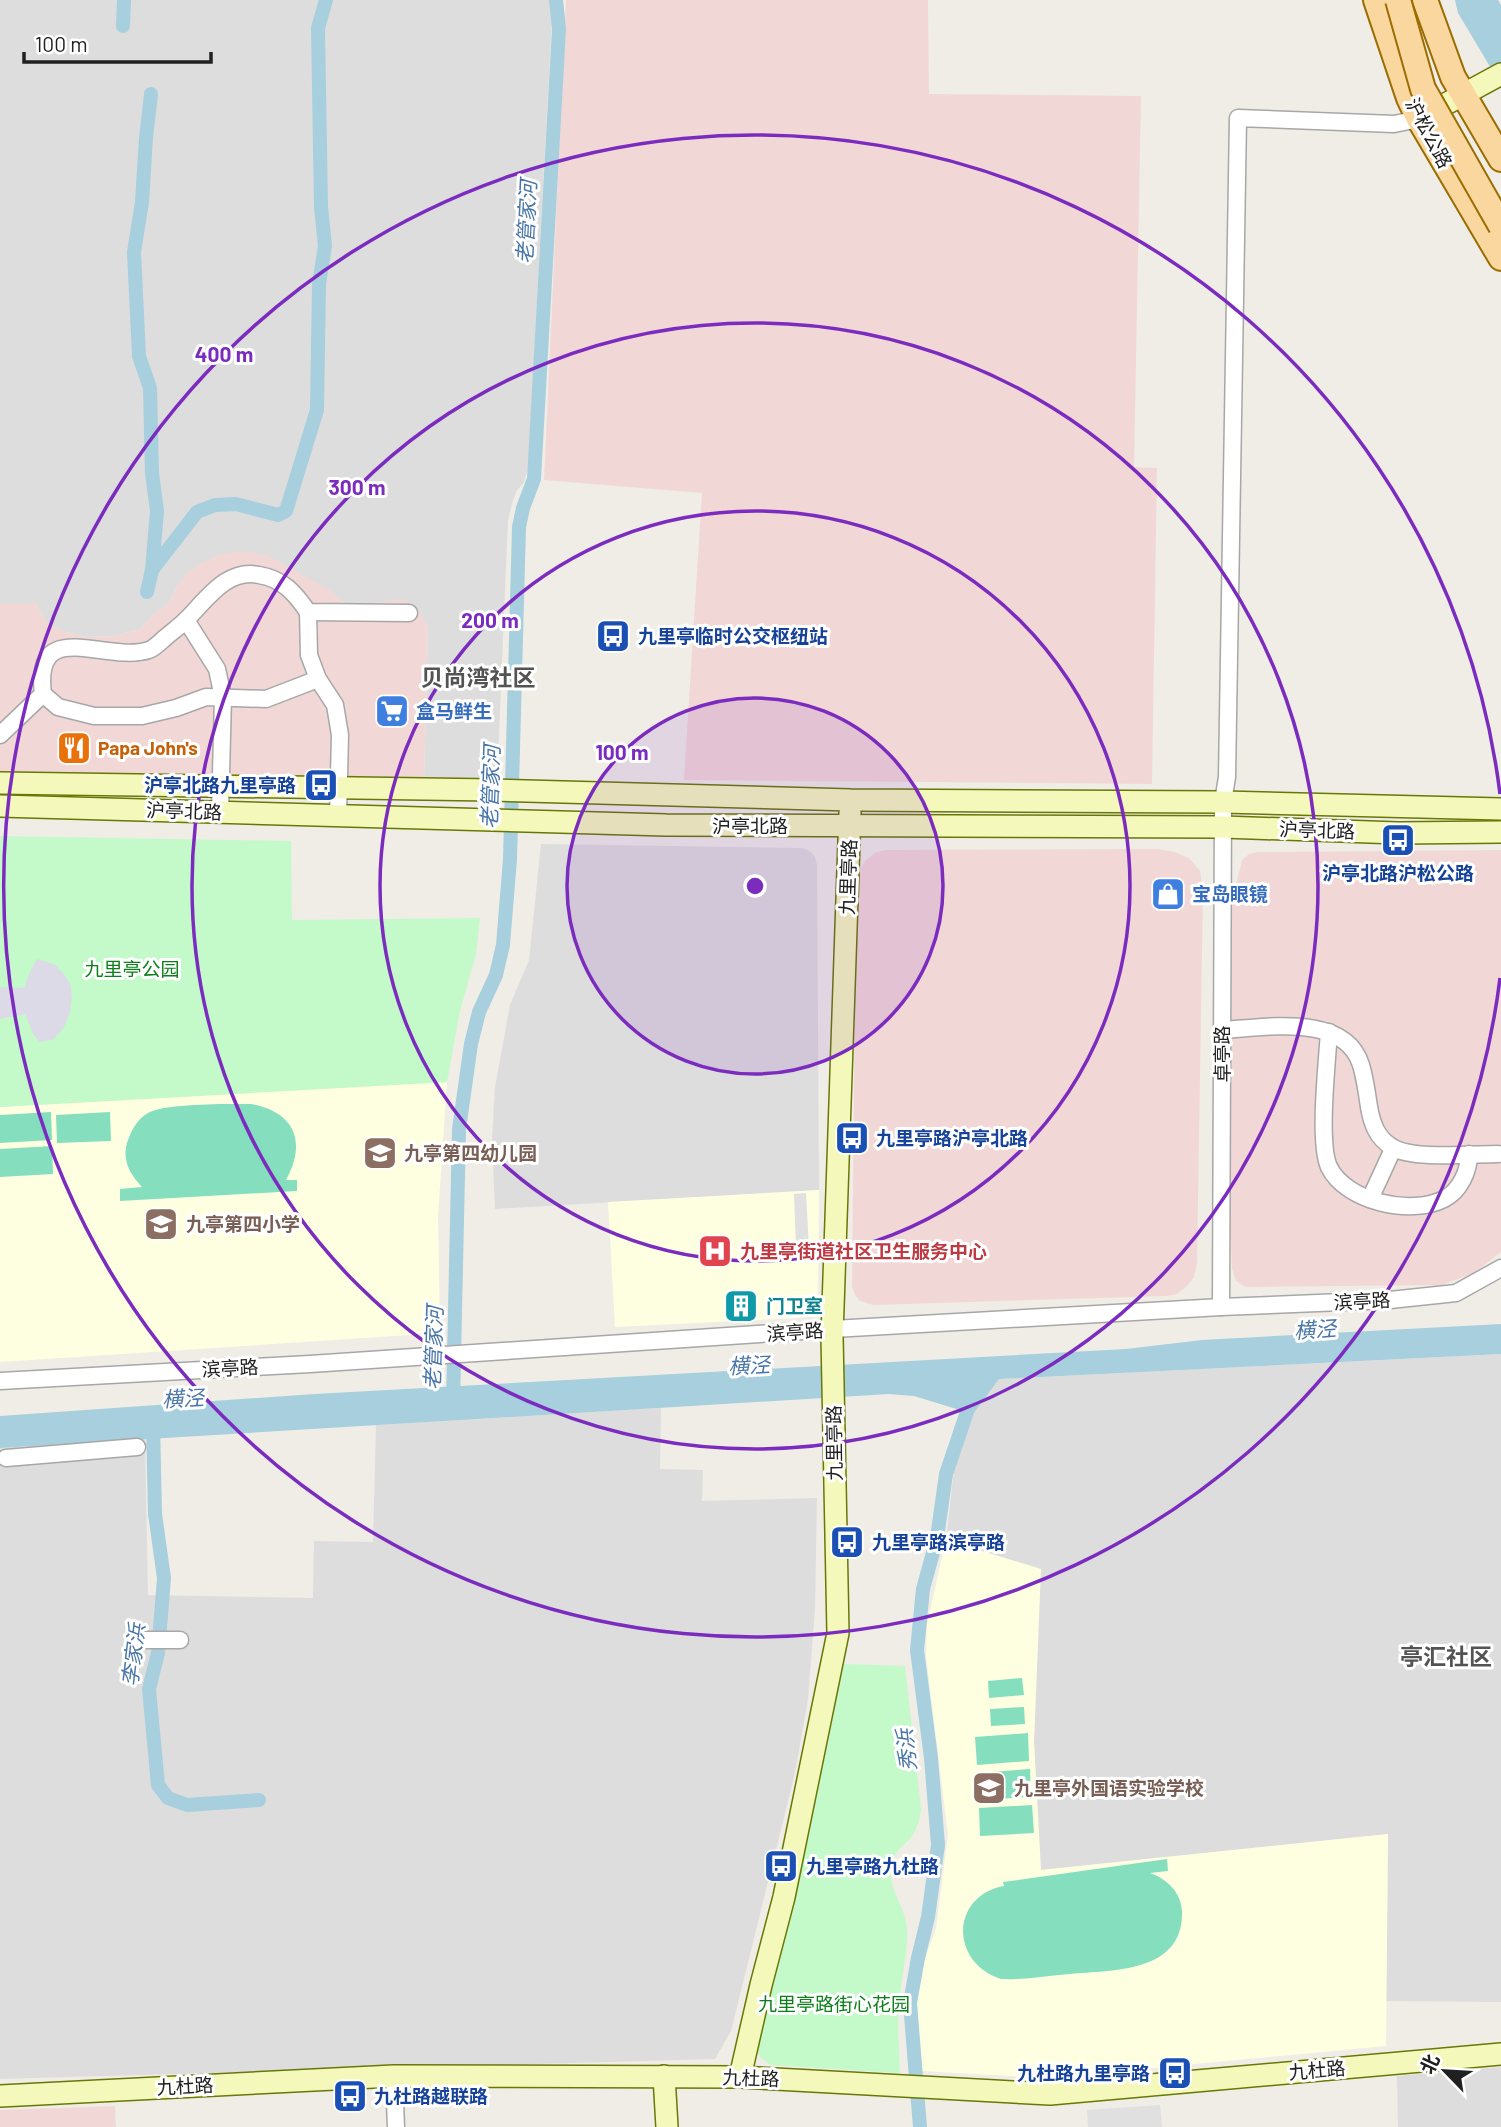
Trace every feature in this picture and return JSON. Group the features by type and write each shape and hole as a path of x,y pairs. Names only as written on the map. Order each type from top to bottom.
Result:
{"main road":[{"name":"沪松公路","path":"1376,0 1409,98 1419,119 1501,258"},
{"path":"1398,0 1423,89 1501,226"},
{"path":"1415,0 1438,84 1501,202"},
{"path":"1424,0 1453,77 1501,159"}],"street":[{"path":"1419,119 1494,78"},
{"name":"卓亭路","path":"1221,1307 1223,802 1227,777 1238,118 1394,124 1419,119"},
{"path":"318,679 266,699 206,697 142,716 94,716 58,706 43,694 41,677 45,661 54,650 69,647 120,653 151,650 230,578 250,573 273,577 295,592 307,612 309,655 318,679 335,705 340,734 338,816"},
{"path":"307,612 409,613"},
{"path":"186,620 217,669 223,697 220,812"},
{"path":"0,734 43,694"},
{"name":"沪亭北路","path":"0,783 492,790 851,800 1223,802 1501,809"},
{"name":"九里亭路","path":"740,2077 784,1897 838,1633 832,1329 851,800"},
{"name":"沪亭北路","path":"0,806 666,825 1223,827 1398,833 1501,832"},
{"path":"1222,1030 1308,1026 1329,1032 1348,1043 1361,1063 1371,1121 1379,1138 1393,1149 1411,1154 1498,1154"},
{"path":"1329,1032 1324,1146 1329,1167 1340,1181 1353,1192 1370,1199 1405,1206 1429,1205 1447,1198 1461,1182 1469,1168 1469,1154"},
{"path":"1370,1199 1393,1149"},
{"name":"滨亭路","path":"0,1381 832,1329 1390,1300 1456,1293 1501,1268"},
{"path":"6,1458 137,1447"},
{"path":"140,1640 180,1640"},
{"name":"九杜路","path":"0,2096 394,2076 740,2077 1050,2094 1501,2054"},
{"path":"394,2076 396,2127"},
{"path":"664,2077 667,2127"}],"shaded area":[{"path":"0,0 553,0 528,469 524,482 516,492 508,520 497,782 424,782 428,626 348,607 329,590 234,552 199,565 177,587 169,603 140,629 115,636 87,637 66,632 47,623 36,604 0,604"},
{"path":"566,0 928,0 929,94 1141,96 1134,467 1157,468 1152,784 684,780 702,493 544,480"},
{"path":"233,552 269,556 329,590 349,607 403,599 418,609 428,626 424,782 0,776 0,604 36,604 47,623 66,632 87,637 115,636 140,629 169,603 185,575 199,565 216,556"},
{"path":"541,844 802,848 815,857 819,1190 495,1209 492,1138 495,1087 510,1005 529,960"},
{"path":"1158,849 1189,858 1200,871 1203,890 1197,1264 1194,1277 1177,1294 1166,1296 873,1305 860,1301 852,1287 856,884 865,861 875,853 885,850"},
{"path":"1501,850 1501,1252 1474,1273 1442,1285 1246,1287 1236,1281 1232,1269 1220,954 1242,860 1257,852"},
{"path":"37,959 54,964 63,973 70,984 72,997 64,1027 54,1039 40,1042 33,1034 25,1014 0,1019 0,987 24,988"},
{"name":"九亭第四小学","path":"447,1082 438,1216 440,1333 0,1362 0,1107"},
{"name":"九里亭街道社区卫生服务中心","path":"819,1190 818,1301 808,1315 798,1318 615,1327 608,1202"},
{"path":"806,1193 809,1248 796,1248 794,1194"},
{"path":"1501,1354 1501,2002 1386,2001 1388,1834 1040,1870 1034,1742 946,1540 954,1469 973,1414 999,1379"},
{"path":"661,1408 660,1469 703,1470 702,1501 817,1498 815,1609 808,1699 795,1773 731,2031 715,2059 0,2079 0,1448 145,1439 148,1595 313,1598 314,1541 373,1542 376,1425"},
{"name":"九里亭外国语实验学校","path":"946,1540 1041,1569 1034,1742 1041,1870 1388,1834 1386,2046 1045,2078 922,2071 916,2001 921,1968 936,1929 948,1835 926,1656 927,1624"},
{"path":"1501,2067 1501,2127 1398,2127 1397,2076"},
{"path":"1160,2105 1162,2127 1088,2127 1087,2110"},
{"path":"115,2106 116,2127 0,2127 0,2110"}],"green space":[{"name":"九里亭公园","path":"0,836 291,841 292,920 480,918 476,954 460,1011 447,1082 0,1107"},
{"path":"251,1104 278,1114 293,1131 296,1153 286,1180 297,1180 297,1191 120,1201 120,1189 142,1187 128,1167 126,1150 133,1130 148,1113 168,1107"},
{"path":"51,1112 52,1140 0,1143 0,1115"},
{"path":"110,1112 111,1141 57,1143 56,1115"},
{"path":"52,1146 53,1174 0,1177 0,1149"},
{"name":"九里亭路街心花园","path":"844,1664 905,1666 921,1809 915,1832 896,1853 891,1870 893,1887 907,1927 898,2011 900,2073 771,2065 760,2057 757,2047 798,1887"},
{"path":"1022,1678 1024,1695 989,1698 988,1681"},
{"path":"1024,1707 1025,1724 991,1726 990,1709"},
{"path":"1028,1733 1029,1761 977,1765 975,1737"},
{"path":"1030,1769 1031,1797 979,1800 977,1773"},
{"path":"1032,1805 1034,1833 980,1836 979,1808"},
{"path":"1167,1859 1168,1871 1150,1873 1162,1879 1176,1892 1182,1911 1180,1931 1171,1946 1159,1957 1143,1964 1125,1969 1001,1979 984,1971 972,1959 965,1945 963,1930 966,1916 974,1903 986,1892 1004,1886 1003,1882"}],"water":[{"path":"1455,0 1498,0 1501,5 1501,85 1458,13"},
{"path":"1501,1324 1501,1354 999,1379 973,1414 914,1396 889,1394 0,1448 0,1416 315,1394 1126,1349 1202,1340"}],"waterway":[{"path":"123,26 124,0"},
{"path":"152,570 197,512 215,505 236,504 278,515 286,511 317,410 319,284 325,246 321,207 318,28 326,0"},
{"name":"老管家河","path":"453,1403 459,1129 471,1044 479,1012 496,975 503,945 510,859 519,527 534,479 559,29 556,0"},
{"path":"147,592 152,570 157,511 152,473 150,388 139,356 134,252 142,202 151,94"},
{"name":"秀浜","path":"920,2127 910,2003 928,1917 938,1845 931,1758 917,1650 923,1589 937,1538 946,1474 973,1394"},
{"name":"李家浜","path":"153,1422 155,1514 164,1578 158,1653 149,1689 158,1785 168,1798 187,1805 259,1800"}],"place":[{"name":"九里亭临时公交枢纽站","path":"613,636"},
{"name":"盒马鲜生","path":"392,711"},
{"name":"Papa John's","path":"74,748"},
{"name":"沪亭北路九里亭路","path":"321,785"},
{"name":"沪亭北路沪松公路","path":"1398,840"},
{"name":"宝岛眼镜","path":"1168,894"},
{"name":"九里亭路沪亭北路","path":"852,1138"},
{"name":"九亭第四幼儿园","path":"380,1153"},
{"name":"九亭第四小学","path":"161,1224"},
{"name":"九里亭街道社区卫生服务中心","path":"715,1251"},
{"name":"门卫室","path":"741,1306"},
{"name":"九里亭路滨亭路","path":"847,1542"},
{"name":"九里亭外国语实验学校","path":"989,1788"},
{"name":"九里亭路九杜路","path":"781,1866"},
{"name":"九杜路九里亭路","path":"1175,2073"},
{"name":"九杜路越联路","path":"350,2096"}],"district":[{"name":"贝尚湾社区","path":"478,678"},
{"name":"亭汇社区","path":"1446,1657"}],"water label":[{"name":"横泾","path":"1315,1330"},
{"name":"横泾","path":"749,1366"},
{"name":"横泾","path":"183,1399"}]}
